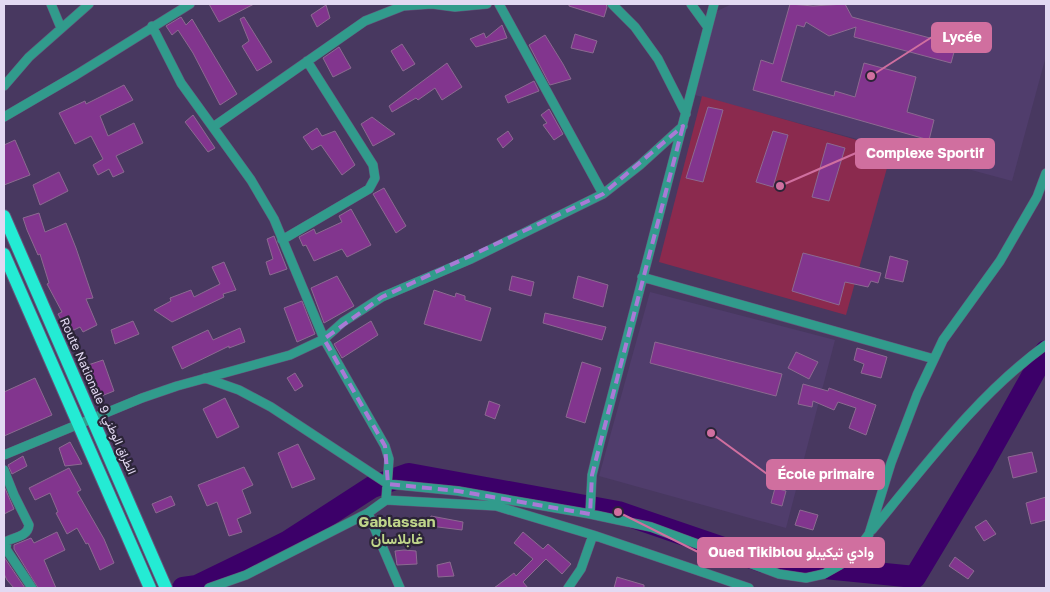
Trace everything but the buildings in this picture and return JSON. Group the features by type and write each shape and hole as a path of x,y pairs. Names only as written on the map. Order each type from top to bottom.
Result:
{"main road":[{"name":"Route Nationale الطراق الوطني 9","path":"4,216 166,588"},
{"path":"4,254 150,588"}],"street":[{"path":"51,4 61,28"},
{"path":"4,86 29,57 89,4"},
{"path":"4,116 76,75 190,4"},
{"path":"213,127 365,21 390,10 417,4 455,7 487,4"},
{"path":"499,4 603,194"},
{"path":"612,4 634,26 658,59 686,114"},
{"path":"691,4 707,26"},
{"path":"590,514 592,476 714,4"},
{"path":"152,26 181,82 251,180 274,219 324,339 385,446 389,459 386,500"},
{"path":"282,240 369,189 375,178 373,165 307,61"},
{"path":"4,455 142,398 205,378 290,355 324,339 343,322 382,297 471,259 603,194 640,165 683,126"},
{"path":"869,534 891,463 917,395 943,340 1000,261 1036,197 1046,173"},
{"path":"642,277 934,359"},
{"path":"205,378 239,390 271,407 388,484 458,491 590,514 651,527 779,574 806,578 824,574 840,566 858,549 980,405 1019,365 1046,345"},
{"path":"4,470 29,525 28,530 23,535 7,542 6,549 32,588"},
{"path":"209,588 246,575 368,513 386,500 496,506 593,535 749,588"},
{"path":"368,513 400,588"},
{"path":"568,588 581,569 593,535"}],"highlighted area":[{"path":"683,126 592,475 590,514 458,491 388,484 385,446 324,339 382,297 603,194"}],"shaded area":[{"path":"732,4 1046,4 1046,56 1012,181 695,95 717,11"},
{"path":"702,96 892,150 846,315 659,262"},
{"path":"650,292 835,340 786,528 599,476"}],"waterway":[{"path":"183,588 197,586 287,542 372,487 409,474 618,512 764,562 915,577 984,462 1046,351"}],"place":[{"name":"Lycée","path":"871,76"},
{"name":"Complexe Sportif","path":"780,186"},
{"name":"École primaire","path":"711,433"},
{"name":"Oued Tikiblou وادي تيكيبلو","path":"618,512"}],"district":[{"name":"Gablassan غابلاسان","path":"397,530"}]}
